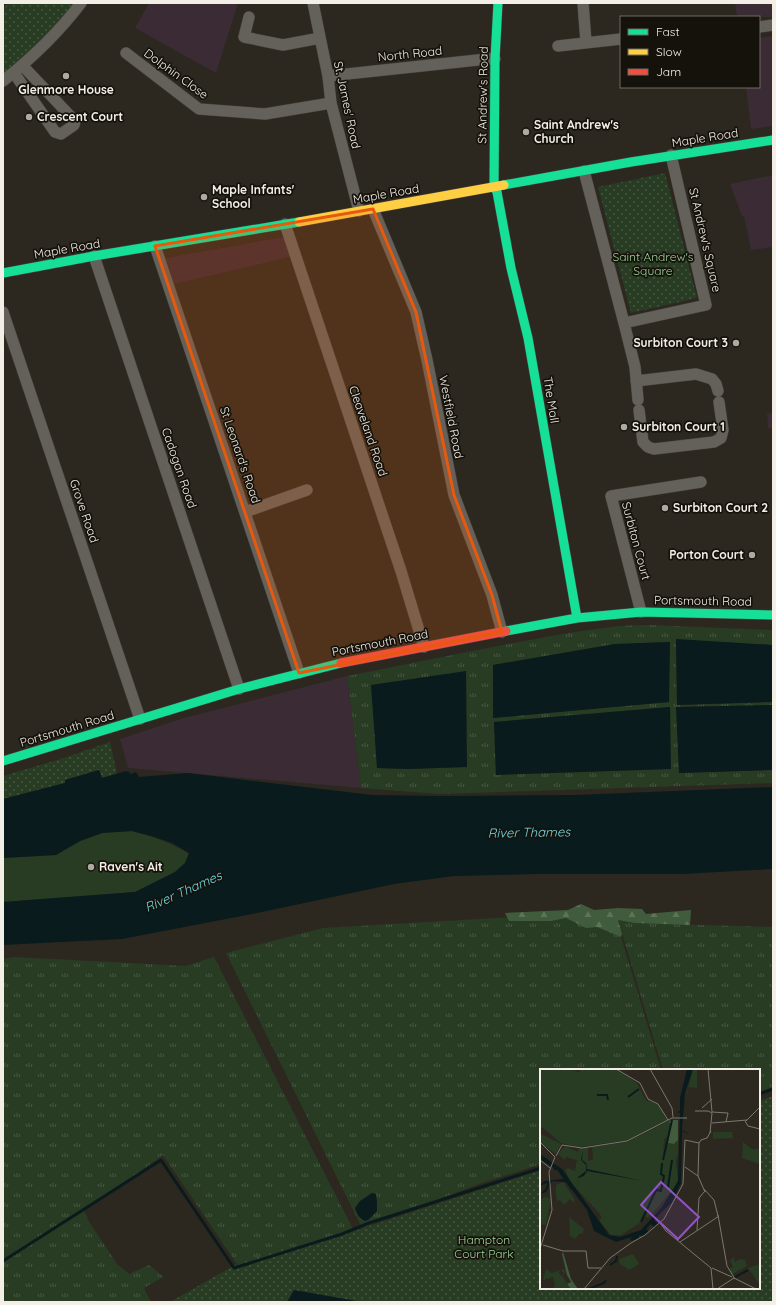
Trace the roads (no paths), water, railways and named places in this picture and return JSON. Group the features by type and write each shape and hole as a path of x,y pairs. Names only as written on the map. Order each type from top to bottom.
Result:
{"street":[{"path":"3,81 14,73 59,30 81,3"},
{"name":"St. James' Road","path":"313,3 328,76 331,103 359,211"},
{"name":"St Andrew's Road","path":"494,187 495,3"},
{"path":"583,3 586,42"},
{"path":"249,17 244,37 283,45 320,38"},
{"path":"760,27 773,25"},
{"path":"558,46 620,39"},
{"name":"Dolphin Close","path":"126,53 199,109 265,114 331,103"},
{"name":"North Road","path":"328,76 494,59"},
{"path":"14,73 55,132 61,134 74,125 75,121 22,65"},
{"name":"Maple Road","path":"3,273 94,256 373,209 671,155 773,140"},
{"name":"St Andrew's Square","path":"624,323 706,305 671,155"},
{"path":"584,171 634,367 643,442 648,447 654,449 714,442 721,438 723,430 718,396 716,384 712,379 696,374 636,382"},
{"name":"The Mall","path":"494,187 497,192 511,268 528,338 577,618"},
{"name":"Westfield Road","path":"373,209 416,312 454,496 492,595 502,632"},
{"name":"Cleaveland Road","path":"285,224 401,571 424,647"},
{"name":"St Leonard's Road","path":"155,246 299,673"},
{"name":"Cadogan Road","path":"94,256 240,689"},
{"name":"Grove Road","path":"3,312 140,719"},
{"name":"Surbiton Court","path":"641,612 610,496 701,482"},
{"path":"245,512 307,490"},
{"name":"Portsmouth Road","path":"3,761 240,689 363,658 577,618 641,612 773,615"}],"water":[{"path":"676,639 773,645 773,702 677,705"},
{"path":"670,642 669,702 493,718 493,665 615,644"},
{"path":"466,671 467,767 408,769 377,768 371,685"},
{"path":"773,705 773,770 679,773 676,707"},
{"path":"670,707 671,769 496,775 494,722"},
{"name":"River Thames","path":"99,770 102,778 126,771 131,774 136,772 139,777 188,773 372,795 576,795 773,787 773,869 681,874 536,874 454,876 394,884 262,912 122,939 3,945 3,902 135,892 175,872 185,863 189,853 172,843 132,831 102,833 80,841 56,855 3,858 3,799 65,783 65,780"},
{"path":"372,1193 376,1194 377,1211 365,1221 358,1216 355,1208 360,1201"},
{"path":"294,1290 362,1302 287,1302"}],"waterway":[{"path":"760,1094 773,1089"},
{"path":"3,1261 161,1160 234,1268 540,1168"}],"place":[{"name":"Glenmore House","path":"66,76"},
{"name":"Crescent Court","path":"29,117"},
{"name":"Saint Andrew's Church","path":"526,132"},
{"name":"Maple Infants' School","path":"204,197"},
{"name":"Surbiton Court 3","path":"736,343"},
{"name":"Surbiton Court 1","path":"624,427"},
{"name":"Surbiton Court 2","path":"665,508"},
{"name":"Porton Court","path":"752,555"},
{"name":"Raven's Ait","path":"91,867"}],"park label":[{"name":"Saint Andrew's Square","path":"653,264"},
{"name":"Hampton Court Park","path":"484,1247"}]}
